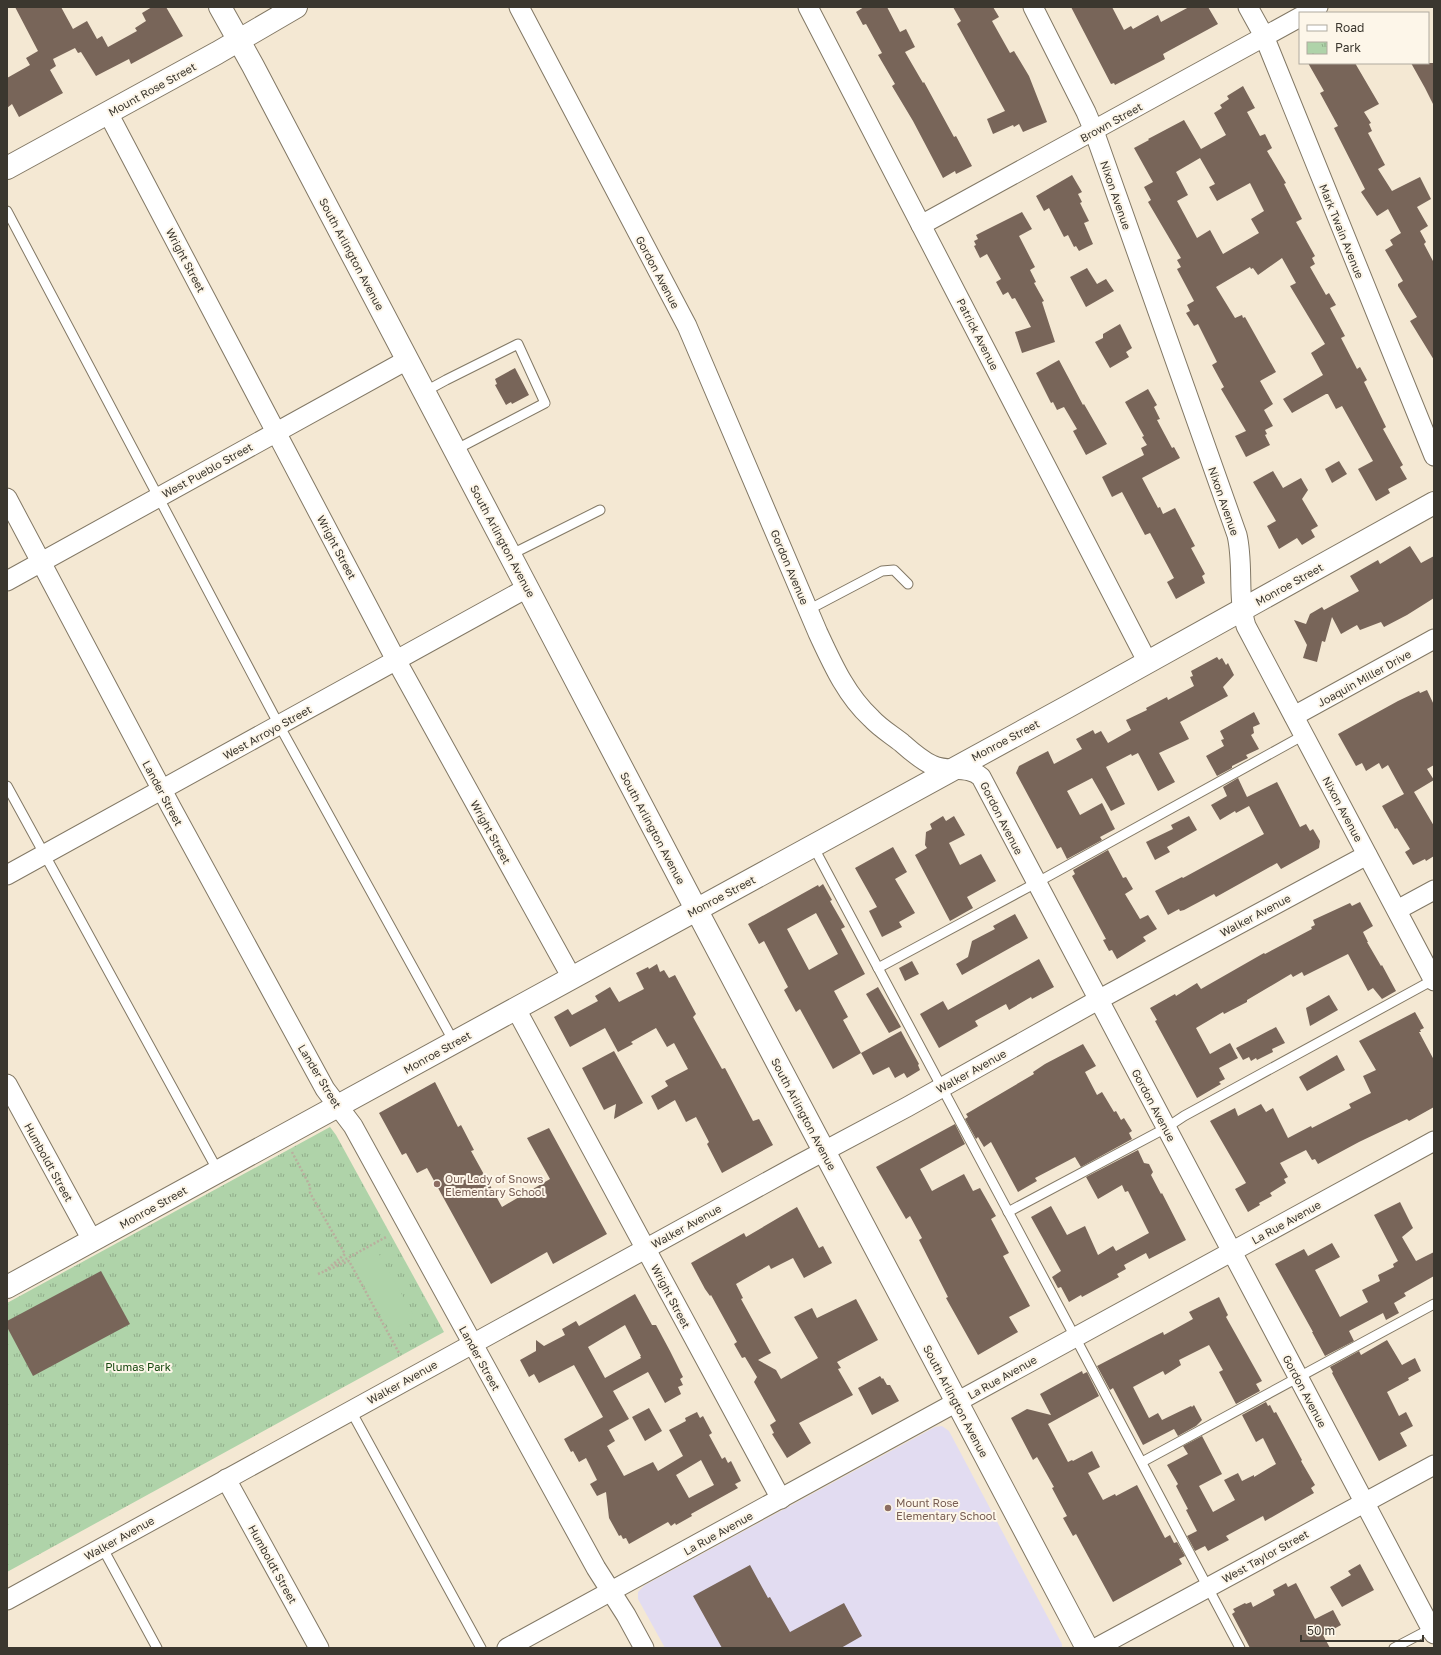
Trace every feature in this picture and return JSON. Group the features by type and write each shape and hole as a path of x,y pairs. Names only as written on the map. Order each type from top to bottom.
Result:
{"street":[{"name":"South Arlington Avenue","path":"220,7 253,66 696,909 1087,1648"},
{"name":"Mount Rose Street","path":"7,168 238,41 296,7"},
{"name":"Gordon Avenue","path":"519,7 687,326 808,610 847,690 867,714 929,764 951,770 972,771 981,777 1364,1503 1433,1630"},
{"name":"Patrick Avenue","path":"808,7 1147,661"},
{"name":"Nixon Avenue","path":"1033,7 1094,131 1237,535 1243,610 1246,626 1434,980"},
{"name":"Mark Twain Avenue","path":"1248,7 1264,36 1434,456"},
{"name":"Brown Street","path":"921,225 1299,18"},
{"name":"Wright Street","path":"108,113 396,660 572,978"},
{"name":"West Pueblo Street","path":"7,581 407,360"},
{"name":"Lander Street","path":"7,498 162,790 325,1089 353,1126 596,1568 644,1648"},
{"name":"Monroe Street","path":"7,1286 1067,707 1147,661 1243,610 1434,503"},
{"name":"West Arroyo Street","path":"7,875 527,588"},
{"name":"Joaquin Miller Drive","path":"1294,716 1434,639"},
{"name":"Walker Avenue","path":"7,1600 1098,1000 1367,855"},
{"path":"1397,910 1434,890"},
{"name":"Wright Street","path":"516,1009 781,1499"},
{"name":"Humboldt Street","path":"7,1084 92,1240"},
{"name":"La Rue Avenue","path":"507,1648 1434,1141"},
{"name":"West Taylor Street","path":"1096,1648 1434,1465"},
{"name":"Humboldt Street","path":"226,1479 319,1648"}],"lane":[{"path":"7,211 279,725 454,1042"},
{"path":"424,392 518,344 545,403 455,450"},
{"path":"510,555 600,510"},
{"path":"808,610 882,571 894,570 908,584"},
{"path":"878,968 1036,883 1304,735"},
{"path":"7,786 218,1171"},
{"path":"812,846 942,1087 1240,1648"},
{"path":"1008,1212 1166,1128 1184,1116 1434,980"},
{"path":"1142,1462 1434,1304"},
{"path":"351,1411 481,1648"},
{"path":"102,1547 157,1648"},
{"path":"1394,1648 1433,1630"}],"path":[{"path":"291,1150 310,1186 310,1192 345,1254 325,1271"},
{"path":"325,1271 386,1237"},
{"path":"318,1274 349,1261 399,1353"}],"shaded area":[{"name":"Mount Rose Elementary School","path":"942,1426 949,1431 1062,1644 1062,1648 665,1648 638,1599 638,1592 645,1585 935,1427"}],"green space":[{"name":"Plumas Park","path":"330,1127 336,1135 444,1332 7,1572 7,1303"},
{"path":"375,1247 415,1318 390,1331 350,1260"}],"building":[{"path":"15,7 61,7 73,29 87,21 97,39 102,36 108,47 137,31 135,28 146,21 142,13 152,7 166,7 183,36 131,64 129,59 96,76 81,52 78,53 75,48 53,59 56,66 50,70 63,93 19,117 12,104 7,108 7,78 30,65 26,58 38,51"},
{"path":"864,7 887,7 900,32 906,29 915,47 905,52 923,83 924,82 954,137 956,136 972,166 956,174 955,171 943,178 913,121 892,86 895,84 878,55 882,53 866,24 863,25 856,12"},
{"path":"953,7 993,7 999,17 992,21 1010,53 1014,51 1029,76 1047,122 1023,132 1019,124 1014,127 1013,125 993,134 987,119 1005,111 957,24 961,21"},
{"path":"1071,7 1112,7 1124,30 1131,26 1133,29 1158,15 1161,22 1189,7 1208,7 1218,24 1163,54 1165,59 1115,85 1114,83 1111,84"},
{"path":"1434,63 1434,106 1412,64"},
{"path":"1309,64 1356,64 1379,104 1364,112 1371,123 1369,124 1372,131 1368,133 1385,165 1378,169 1392,191 1420,177 1431,199 1417,207 1428,226 1420,231 1426,242 1424,244 1434,263 1434,360 1410,321 1417,317 1398,286 1398,284 1403,281 1385,250 1393,245 1390,240 1401,233 1388,209 1377,216 1361,192 1365,189 1334,128 1338,126 1320,93 1324,91"},
{"path":"1243,86 1255,108 1247,112 1260,136 1265,134 1272,148 1267,151 1286,183 1284,184 1302,219 1296,222 1315,256 1312,258 1315,264 1310,267 1326,295 1329,293 1336,305 1330,308 1345,336 1341,338 1357,369 1360,367 1367,380 1364,382 1386,427 1383,429 1403,465 1400,467 1407,479 1388,489 1390,493 1376,501 1358,469 1373,461 1342,406 1336,409 1328,394 1326,394 1292,413 1283,399 1323,375 1311,353 1325,344 1290,286 1296,283 1282,258 1258,275 1253,268 1251,269 1250,267 1216,287 1235,318 1242,315 1243,318 1245,317 1276,372 1260,381 1273,404 1264,410 1273,426 1265,430 1267,434 1265,435 1270,445 1246,457 1235,436 1246,431 1221,389 1224,387 1212,365 1217,362 1198,324 1194,326 1186,313 1190,311 1187,305 1194,301 1177,269 1181,267 1177,260 1181,258 1148,202 1151,200 1144,187 1153,182 1134,148 1184,120 1201,149 1226,135 1214,113 1222,108 1220,105 1229,99 1227,96","holes":["1200,158 1215,184 1209,187 1217,201 1250,183 1264,211 1251,219 1259,233 1223,254 1210,230 1197,238 1177,201 1188,195 1176,172"]},
{"path":"1072,175 1082,192 1078,194 1082,202 1080,203 1089,221 1084,223 1093,244 1079,251 1076,246 1074,247 1068,235 1064,237 1049,208 1044,211 1036,196"},
{"path":"1022,212 1032,229 1019,236 1035,267 1030,270 1036,282 1034,283 1044,301 1042,302 1055,342 1022,353 1015,332 1031,327 1015,298 1012,299 1008,292 1003,295 996,282 1001,279 987,254 980,258 974,246 976,245 974,241 978,239 976,235"},
{"path":"1087,268 1097,284 1106,279 1114,291 1086,307 1070,277"},
{"path":"1120,324 1132,348 1126,352 1129,357 1110,368 1095,342 1103,338 1103,334"},
{"path":"1059,360 1083,405 1084,404 1107,444 1086,455 1073,431 1077,429 1064,407 1057,410 1053,402 1051,403 1036,373"},
{"path":"515,368 529,395 512,404 511,402 506,405 495,385 497,384 495,379"},
{"path":"1148,389 1157,405 1154,407 1160,419 1157,420 1172,448 1174,447 1180,458 1142,478 1158,508 1160,507 1163,514 1175,508 1195,546 1191,548 1205,574 1202,576 1205,583 1176,599 1167,582 1174,578 1150,533 1145,535 1122,492 1112,497 1102,477 1144,455 1141,448 1147,445 1142,437 1144,436 1125,402"},
{"path":"1339,461 1347,474 1332,483 1325,469"},
{"path":"1273,471 1283,488 1301,478 1308,490 1302,499 1318,526 1311,530 1315,537 1302,545 1297,538 1279,549 1267,526 1276,521 1253,482"},
{"path":"1410,546 1421,563 1434,556 1434,598 1384,627 1381,622 1360,630 1357,625 1341,634 1332,617 1325,642 1322,641 1317,662 1303,658 1307,645 1294,620 1306,624 1310,614 1322,607 1324,610 1359,591 1350,576 1378,560 1380,564"},
{"path":"1217,657 1219,660 1222,658 1226,665 1228,663 1234,675 1223,687 1228,696 1180,722 1189,739 1159,753 1175,782 1158,791 1138,753 1132,756 1131,754 1106,767 1125,804 1111,811 1092,778 1067,791 1080,815 1102,803 1115,829 1100,837 1102,840 1067,859 1061,847 1057,849 1016,773 1019,766 1048,751 1054,764 1082,749 1076,739 1093,730 1095,734 1101,731 1108,743 1131,730 1126,720 1147,710 1146,708 1167,697 1168,700 1194,686 1190,677 1193,676 1191,671"},
{"path":"1427,690 1434,705 1434,765 1427,769 1434,780 1414,792 1434,826 1434,856 1426,861 1425,859 1413,865 1405,852 1410,849 1397,828 1395,829 1382,806 1404,794 1388,765 1382,769 1379,763 1366,771 1362,763 1356,766 1338,734 1398,701 1419,691 1420,693"},
{"path":"1254,712 1260,724 1253,727 1254,733 1251,735 1259,749 1246,755 1248,758 1217,776 1206,756 1224,746 1221,740 1224,739 1220,731"},
{"path":"1238,778 1247,797 1277,782 1300,827 1306,824 1310,831 1313,829 1320,841 1319,848 1281,869 1277,863 1216,897 1214,894 1184,910 1180,911 1179,909 1168,915 1155,891 1182,877 1183,878 1264,834 1249,806 1236,813 1235,811 1220,820 1211,805 1227,796 1223,787"},
{"path":"943,816 946,821 954,816 965,835 949,843 960,865 981,854 996,881 967,897 973,908 950,921 915,855 927,848 925,845 926,832 932,829 930,824"},
{"path":"1189,816 1197,830 1167,847 1170,852 1155,860 1146,842 1173,829 1171,825"},
{"path":"893,847 907,872 895,879 915,913 899,922 902,927 882,937 869,911 877,907 855,868"},
{"path":"1108,850 1123,878 1126,877 1133,889 1125,894 1140,919 1148,915 1157,929 1143,937 1146,941 1117,959 1112,950 1109,951 1103,940 1106,939 1072,876 1075,874 1073,870"},
{"path":"823,884 832,900 830,901 845,927 841,929 865,974 834,991 848,1017 843,1020 861,1053 833,1069 800,1009 796,1012 784,990 788,987 764,941 759,944 748,924 818,885 819,887","holes":["816,913 838,954 809,970 787,929"]},
{"path":"1360,902 1373,926 1363,932 1367,942 1396,991 1382,999 1373,988 1368,991 1348,954 1304,976 1302,972 1293,977 1291,974 1247,1000 1247,1002 1224,1014 1223,1012 1196,1028 1210,1054 1230,1043 1238,1058 1219,1068 1225,1079 1219,1082 1221,1084 1197,1098 1155,1021 1157,1020 1150,1008 1175,994 1176,996 1197,983 1201,989 1264,953 1265,954 1312,929 1311,927 1315,925 1313,920 1350,903 1352,906"},
{"path":"1015,914 1028,938 962,975 956,964 968,957 972,941 995,929 993,926"},
{"path":"1039,959 1054,987 1032,999 1031,997 1009,1010 1006,1004 975,1021 978,1026 939,1048 920,1014 943,1001 948,1010"},
{"path":"912,961 919,974 905,981 899,968"},
{"path":"657,964 660,972 664,970 669,978 675,975 696,1014 693,1017 722,1069 725,1068 753,1121 759,1119 773,1145 722,1173 707,1144 709,1142 696,1117 686,1122 675,1100 658,1110 651,1096 668,1086 665,1081 688,1069 674,1043 667,1047 656,1028 631,1042 633,1044 618,1052 605,1028 570,1047 554,1017 568,1009 572,1015 598,1001 595,996 610,987 619,1002 644,989 636,973 648,967 649,969"},
{"path":"878,987 901,1027 889,1033 866,994"},
{"path":"1329,995 1338,1010 1310,1026 1306,1008"},
{"path":"1415,1012 1424,1028 1420,1030 1421,1032 1419,1032 1434,1060 1434,1107 1409,1121 1407,1119 1359,1142 1318,1164 1315,1159 1312,1160 1306,1150 1280,1163 1288,1177 1284,1179 1286,1183 1270,1193 1272,1196 1259,1203 1260,1205 1248,1212 1235,1189 1246,1183 1210,1121 1235,1108 1238,1116 1261,1104 1266,1112 1273,1108 1288,1138 1311,1126 1312,1128 1351,1108 1349,1104 1371,1093 1363,1076 1376,1070 1359,1041"},
{"path":"1276,1027 1285,1043 1272,1049 1273,1052 1257,1060 1256,1058 1251,1061 1249,1057 1243,1060 1236,1048"},
{"path":"901,1031 919,1064 920,1070 907,1078 904,1073 895,1078 889,1067 873,1075 861,1053"},
{"path":"1083,1044 1096,1066 1085,1072 1097,1095 1102,1092 1114,1112 1116,1111 1121,1120 1124,1118 1132,1131 1129,1133 1132,1139 1081,1167 1075,1157 1035,1178 1037,1181 1018,1192 991,1142 984,1147 978,1137 976,1139 965,1119 968,1117 966,1114 1034,1074 1033,1072 1045,1064"},
{"path":"614,1051 643,1103 614,1119 616,1104 604,1110 582,1068"},
{"path":"1337,1055 1345,1070 1307,1091 1299,1077"},
{"path":"435,1082 458,1127 461,1125 474,1150 471,1151 502,1207 550,1179 527,1138 549,1128 607,1234 553,1264 547,1252 491,1284 427,1168 417,1173 406,1153 402,1155 379,1113"},
{"path":"955,1124 965,1144 920,1169 932,1191 964,1174 973,1191 980,1188 996,1216 991,1219 1009,1253 1003,1256 1030,1306 1009,1317 1018,1332 978,1355 946,1298 948,1297 919,1240 922,1238 910,1216 906,1219 876,1167"},
{"path":"1138,1150 1144,1163 1149,1164 1153,1172 1151,1175 1186,1240 1149,1259 1146,1253 1124,1265 1126,1269 1117,1274 1119,1277 1082,1297 1081,1295 1069,1302 1061,1287 1058,1288 1052,1277 1061,1271 1031,1217 1051,1206 1067,1235 1085,1226 1098,1255 1113,1246 1116,1251 1149,1233 1128,1191 1125,1192 1122,1185 1098,1199 1086,1177"},
{"path":"1400,1202 1413,1228 1402,1237 1416,1261 1434,1252 1434,1276 1404,1293 1406,1296 1394,1303 1399,1313 1386,1320 1383,1313 1349,1331 1354,1341 1325,1356 1275,1264 1304,1249 1308,1256 1332,1243 1340,1257 1315,1270 1340,1317 1368,1302 1362,1290 1380,1281 1378,1275 1394,1267 1393,1264 1398,1261 1374,1215"},
{"path":"797,1207 819,1248 823,1246 832,1263 804,1278 793,1258 771,1269 769,1265 736,1284 743,1298 741,1299 771,1353 758,1360 776,1370 781,1379 818,1358 794,1317 812,1308 817,1318 856,1299 878,1340 837,1362 841,1368 838,1369 853,1395 799,1423 811,1443 787,1458 772,1434 774,1433 770,1425 776,1421 754,1382 757,1377 745,1357 742,1358 734,1344 737,1342 691,1263 744,1233 746,1237"},
{"path":"101,1271 130,1324 33,1376 7,1327 7,1321"},
{"path":"635,1294 652,1325 656,1325 683,1377 680,1379 683,1385 678,1387 681,1394 665,1403 648,1372 613,1391 629,1419 609,1430 615,1441 607,1446 624,1476 653,1462 658,1471 683,1456 669,1430 686,1421 685,1418 697,1412 700,1418 703,1416 712,1433 709,1435 722,1459 725,1457 728,1463 731,1461 741,1481 735,1484 738,1488 691,1514 692,1516 676,1525 675,1523 671,1526 668,1522 629,1544 626,1538 623,1539 621,1535 619,1536 609,1518 606,1492 597,1496 590,1484 597,1480 586,1458 579,1462 573,1451 571,1452 564,1439 603,1417 574,1365 539,1383 534,1374 529,1377 520,1360 536,1351 536,1340 544,1346 565,1335 562,1329 576,1321 579,1326","holes":["625,1325 641,1358 605,1378 588,1347","701,1460 714,1485 689,1498 676,1475"]},
{"path":"1219,1297 1228,1315 1226,1317 1262,1381 1256,1384 1260,1391 1236,1404 1219,1372 1223,1370 1209,1345 1179,1360 1181,1365 1165,1375 1163,1371 1133,1387 1149,1418 1158,1413 1162,1420 1194,1405 1202,1420 1196,1426 1178,1436 1174,1429 1143,1445 1113,1388 1110,1390 1097,1366 1163,1332 1164,1335 1193,1319 1189,1312"},
{"path":"1387,1340 1402,1365 1415,1358 1421,1371 1408,1378 1409,1380 1387,1392 1399,1416 1406,1412 1413,1426 1400,1433 1407,1446 1379,1461 1330,1367 1359,1351 1361,1355"},
{"path":"1082,1371 1083,1374 1087,1372 1099,1396 1048,1424 1068,1462 1092,1451 1100,1467 1088,1473 1103,1500 1115,1494 1116,1496 1137,1485 1165,1538 1170,1535 1174,1543 1177,1542 1185,1556 1179,1559 1182,1564 1113,1602 1076,1534 1073,1536 1063,1518 1067,1516 1052,1488 1054,1487 1037,1457 1033,1460 1011,1418 1027,1409 1051,1415 1040,1394"},
{"path":"880,1376 887,1385 890,1385 899,1401 872,1415 858,1388"},
{"path":"1266,1402 1268,1406 1270,1405 1274,1413 1276,1412 1302,1460 1301,1461 1315,1485 1311,1488 1314,1493 1265,1521 1263,1516 1226,1536 1229,1540 1208,1551 1205,1546 1195,1551 1187,1536 1197,1531 1176,1486 1178,1484 1167,1465 1188,1454 1183,1446 1202,1436 1222,1474 1199,1486 1213,1512 1235,1500 1224,1480 1238,1473 1242,1481 1254,1475 1254,1477 1276,1464 1263,1438 1256,1442 1242,1415"},
{"path":"649,1408 662,1431 645,1441 632,1417"},
{"path":"1360,1564 1374,1590 1342,1607 1330,1587 1351,1575 1348,1571"},
{"path":"750,1565 768,1598 770,1597 790,1632 844,1603 862,1636 841,1648 722,1648 693,1596"},
{"path":"1286,1583 1288,1587 1296,1583 1315,1619 1333,1610 1341,1625 1323,1635 1330,1648 1250,1648 1232,1614 1235,1612 1233,1609 1245,1603 1251,1602 1253,1607 1275,1595 1273,1590"}],"place":[{"name":"Our Lady of Snows Elementary School","path":"437,1184"},
{"name":"Mount Rose Elementary School","path":"888,1508"}]}
